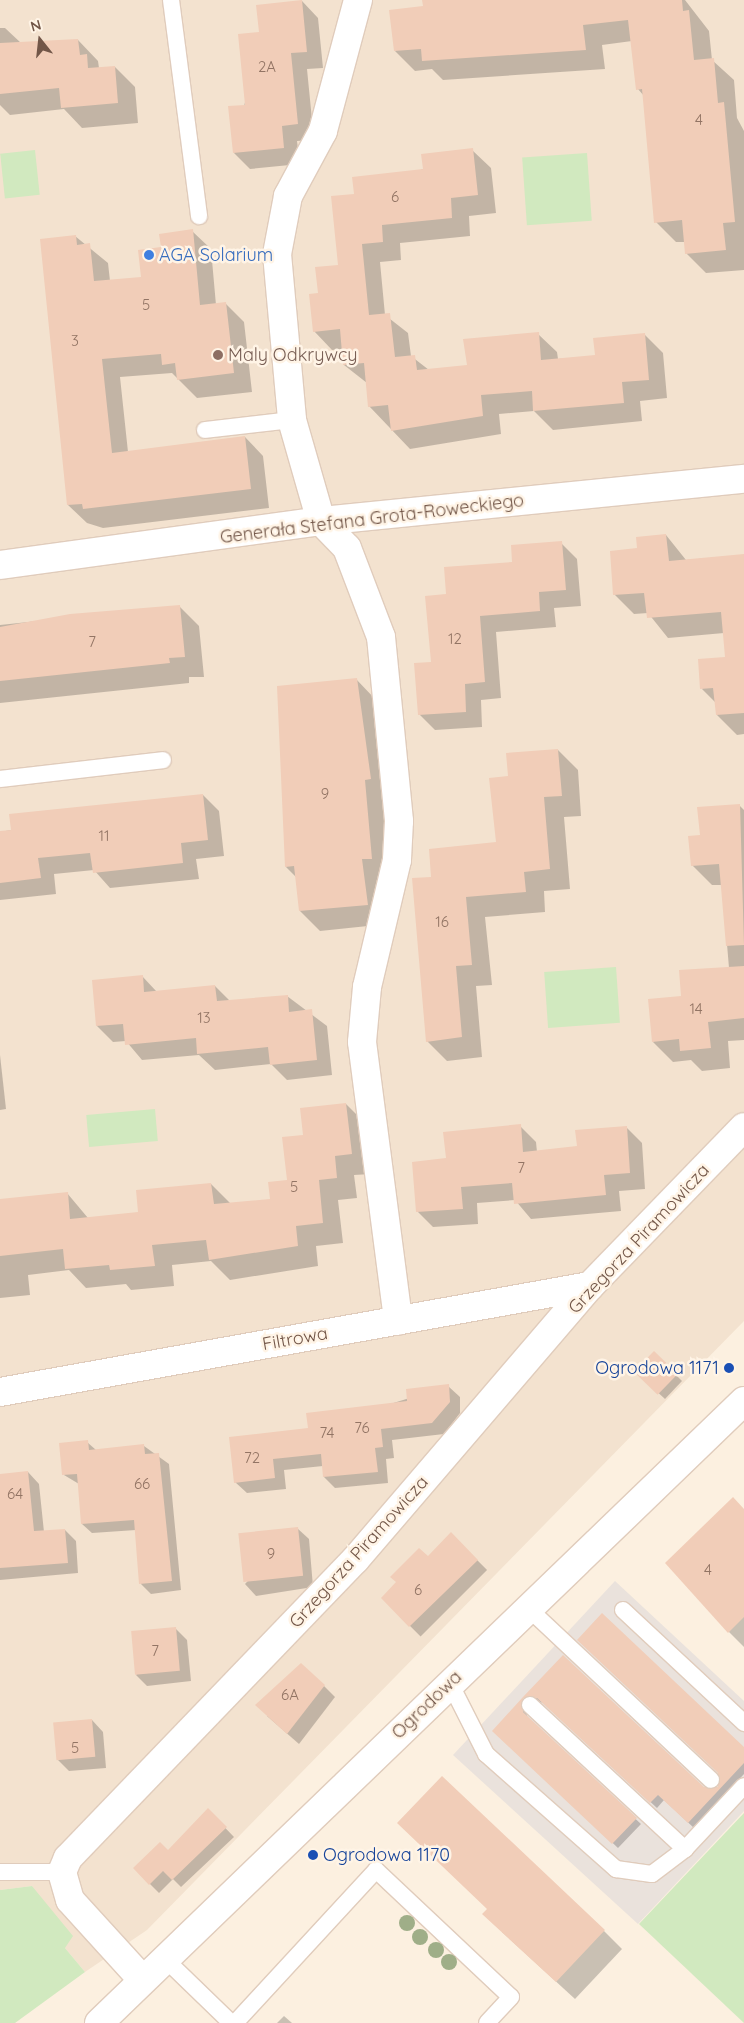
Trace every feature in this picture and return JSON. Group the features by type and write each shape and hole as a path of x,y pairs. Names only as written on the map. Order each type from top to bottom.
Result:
{"street":[{"path":"358,0 323,131 288,196 277,254 292,420 321,521 347,548 380,636 392,738 399,821 396,860 367,987 362,1042 398,1321"},
{"name":"Generała Stefana Grota-Roweckiego","path":"0,565 321,521 744,478"},
{"name":"Grzegorza Piramowicza","path":"62,1872 68,1858 355,1560 553,1334 590,1286 744,1127"},
{"name":"Filtrowa","path":"0,1392 590,1286"},
{"name":"Ogrodowa","path":"100,2018 744,1401"},
{"path":"62,1872 70,1900 141,1978"}],"lane":[{"path":"171,0 199,216"},
{"path":"206,430 292,420"},
{"path":"0,779 163,760"},
{"path":"528,1608 711,1780"},
{"path":"623,1610 744,1723"},
{"path":"450,1683 486,1754 616,1869 652,1874 685,1849 744,1786"},
{"path":"530,1705 685,1849"},
{"path":"235,2023 376,1870 511,1997 487,2023"},
{"path":"0,1872 62,1872"},
{"path":"163,1957 231,2023"}],"shaded area":[{"path":"0,0 744,0 744,1321 147,1930 85,1972 65,1948 32,1886 0,1890"},
{"path":"615,1581 744,1701 744,1811 638,1924 453,1755"}],"green space":[{"path":"35,150 40,195 5,198 0,154"},
{"path":"587,153 592,221 527,225 522,158"},
{"path":"616,967 620,1023 548,1028 544,972"},
{"path":"155,1109 158,1141 89,1147 86,1115"},
{"path":"744,1813 744,2023 639,1924"},
{"path":"32,1886 73,1936 65,1948 85,1972 15,2023 0,2023 0,1890"}],"building":[{"path":"302,0 307,52 291,53 298,124 282,126 284,148 233,153 228,106 245,105 238,34 259,32 256,5"},
{"path":"422,0 682,0 683,11 689,10 694,60 714,58 718,103 724,102 735,222 723,223 726,250 685,254 682,220 654,223 642,89 636,90 628,20 583,25 586,50 422,61 421,49 394,51 389,10 423,6"},
{"path":"78,39 80,55 87,54 88,68 115,66 118,103 61,108 59,88 0,94 0,43"},
{"path":"473,148 478,195 451,198 452,218 382,225 383,242 362,244 369,315 390,313 395,357 415,355 417,370 467,365 463,339 539,332 541,360 595,355 593,338 645,333 649,380 622,382 624,403 533,411 532,391 481,395 483,416 391,431 388,405 368,407 364,363 343,365 340,329 313,332 309,294 318,293 315,267 338,265 331,196 354,194 352,177 423,169 421,154"},
{"path":"193,229 200,305 226,302 234,373 177,380 175,363 162,365 161,354 102,359 112,453 245,436 251,489 83,509 82,504 67,505 40,239 76,235 77,245 90,243 94,281 141,277 138,250 161,247 159,234"},
{"path":"666,534 669,561 744,554 744,713 716,715 713,688 700,689 698,659 725,657 721,612 647,618 644,593 613,595 610,551 637,548 636,537"},
{"path":"562,541 566,590 539,592 540,611 480,616 485,682 465,684 466,712 418,715 414,663 431,662 425,596 446,594 444,567 512,562 511,545"},
{"path":"180,605 185,657 169,658 170,663 0,681 0,627 70,614"},
{"path":"357,678 371,779 365,780 372,859 362,859 368,905 299,911 294,866 285,867 277,686"},
{"path":"558,749 562,796 544,797 550,869 524,872 526,892 466,897 472,965 456,966 462,1037 426,1042 412,878 431,877 429,849 496,842 489,778 508,776 506,753"},
{"path":"203,794 208,840 181,843 183,863 93,873 90,853 38,858 41,878 0,883 0,831 11,830 9,814"},
{"path":"740,804 744,945 726,946 719,864 691,866 688,836 700,835 697,807"},
{"path":"744,966 744,1018 708,1022 711,1048 680,1051 679,1039 652,1042 648,999 681,996 679,970"},
{"path":"143,975 144,992 215,985 217,1001 288,995 289,1012 312,1009 317,1060 270,1065 268,1047 197,1054 196,1038 125,1045 123,1024 96,1026 92,980"},
{"path":"346,1103 352,1154 335,1156 337,1178 319,1180 323,1223 296,1226 298,1246 209,1260 206,1240 152,1245 155,1266 110,1270 109,1265 65,1269 63,1249 0,1256 0,1199 68,1192 70,1219 138,1212 136,1190 211,1183 214,1204 270,1199 268,1182 287,1180 282,1137 303,1135 300,1108"},
{"path":"521,1124 523,1152 577,1146 575,1130 627,1126 630,1173 604,1175 606,1195 514,1204 512,1183 461,1187 463,1209 416,1212 412,1162 446,1158 443,1132"},
{"path":"654,1351 678,1374 658,1395 634,1372"},
{"path":"449,1384 450,1402 432,1423 381,1429 383,1447 375,1448 378,1472 323,1477 321,1454 273,1459 275,1478 234,1483 229,1437 308,1428 306,1413 407,1401 406,1389"},
{"path":"88,1440 89,1450 144,1444 145,1454 159,1453 172,1581 139,1584 134,1520 81,1524 77,1474 62,1475 59,1443"},
{"path":"28,1471 34,1531 65,1529 68,1563 0,1568 0,1474"},
{"path":"733,1497 744,1509 744,1617 728,1633 665,1563"},
{"path":"298,1527 303,1576 243,1582 238,1533"},
{"path":"451,1532 478,1560 409,1627 381,1598 396,1582 390,1577 419,1548 428,1556"},
{"path":"602,1613 744,1747 744,1763 688,1823 658,1795 650,1803 537,1698 523,1698 523,1712 637,1818 612,1844 492,1731 563,1655 704,1787 718,1787 718,1773 577,1640"},
{"path":"176,1627 180,1671 135,1675 131,1631"},
{"path":"301,1663 325,1685 287,1734 255,1705"},
{"path":"92,1719 95,1757 56,1760 53,1722"},
{"path":"442,1776 605,1930 556,1982 482,1914 487,1909 397,1823"},
{"path":"208,1808 227,1827 172,1880 163,1871 149,1885 133,1868 160,1842 168,1850"}],"place":[{"name":"AGA Solarium","path":"149,255"},
{"name":"Maly Odkrywcy","path":"218,355"},
{"name":"Ogrodowa 1171","path":"729,1368"},
{"name":"Ogrodowa 1170","path":"313,1855"}]}
